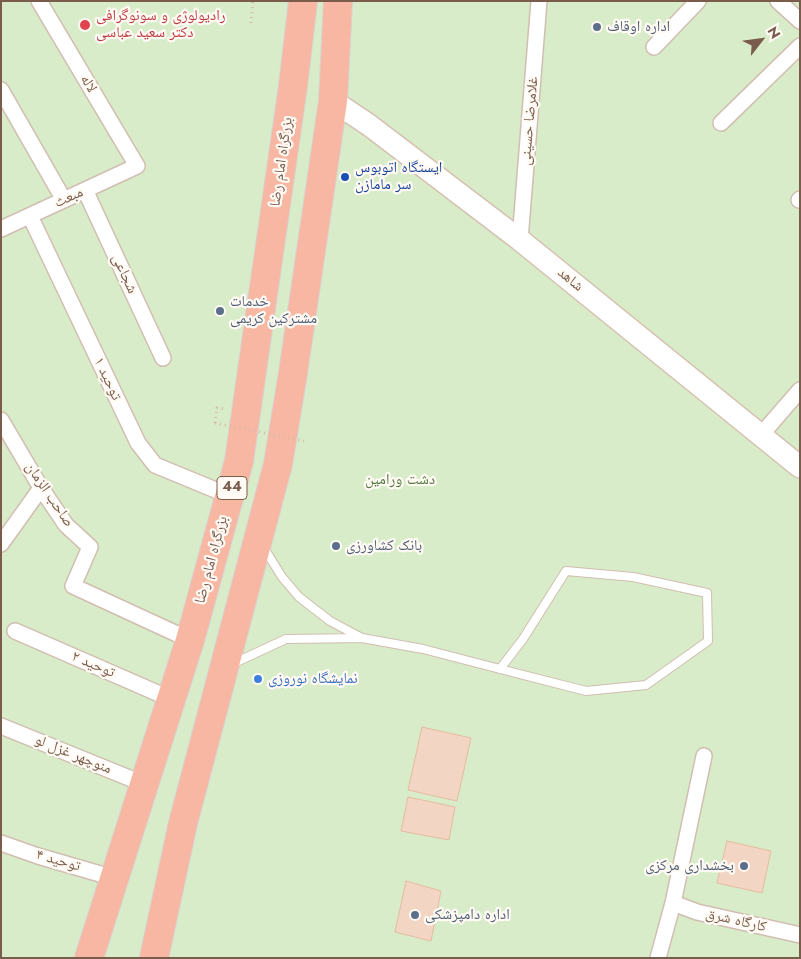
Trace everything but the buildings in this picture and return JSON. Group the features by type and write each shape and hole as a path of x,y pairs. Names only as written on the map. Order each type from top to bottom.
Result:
{"highway":[{"name":"بزرگراه امام رضا","path":"89,958 190,640 239,461 293,86 303,1"},
{"name":"44","path":"154,958 183,823 278,464 333,101 338,1"}],"main road":[{"name":"شاهد","path":"333,101 368,125 520,240 800,467"}],"street":[{"name":"لاله","path":"39,1 137,166"},
{"name":"غلامرضا حسینی","path":"520,240 540,1"},
{"path":"654,47 698,1"},
{"path":"778,1 800,21"},
{"path":"721,123 800,46"},
{"path":"1,90 64,200"},
{"name":"مبعث","path":"1,229 137,166"},
{"name":"شجاعی","path":"85,190 163,358"},
{"name":"توحید ۱","path":"30,216 138,443 154,465 230,496"},
{"path":"762,435 800,390"},
{"name":"صاحب الزمان","path":"1,420 41,488 66,524 90,547 73,586 190,640"},
{"path":"1,544 41,488"},
{"name":"توحید ۲","path":"15,632 172,699"},
{"name":"منوچهر غزل لو","path":"1,726 144,784"},
{"path":"658,958 673,904 704,756"},
{"name":"توحید ۴","path":"1,843 114,878"},
{"name":"کارگاه شرق","path":"673,904 697,912 800,935"}],"lane":[{"path":"258,539 282,577 299,597 330,621 362,638"},
{"path":"223,668 286,639 362,638 423,649 500,669 586,691 646,685 708,641 707,593 634,577 566,571 523,639 500,669"}],"path":[{"path":"251,23 253,1"},
{"path":"217,408 215,424 305,441"}],"green space":[{"name":"دشت ورامین","path":"1,1 800,1 800,958 1,958"}],"place":[{"name":"رادیولوژی و سونوگرافی دکتر سعید عباسی","path":"85,25"},
{"name":"اداره اوقاف","path":"597,27"},
{"name":"ایستگاه اتوبوس سر مامازن","path":"345,177"},
{"name":"خدمات مشترکین کریمی","path":"220,311"},
{"name":"بانک کشاورزی","path":"336,546"},
{"name":"نمایشگاه نوروزی","path":"258,679"},
{"name":"بخشداری مرکزی","path":"744,866"},
{"name":"اداره دامپزشکی","path":"415,915"}]}
